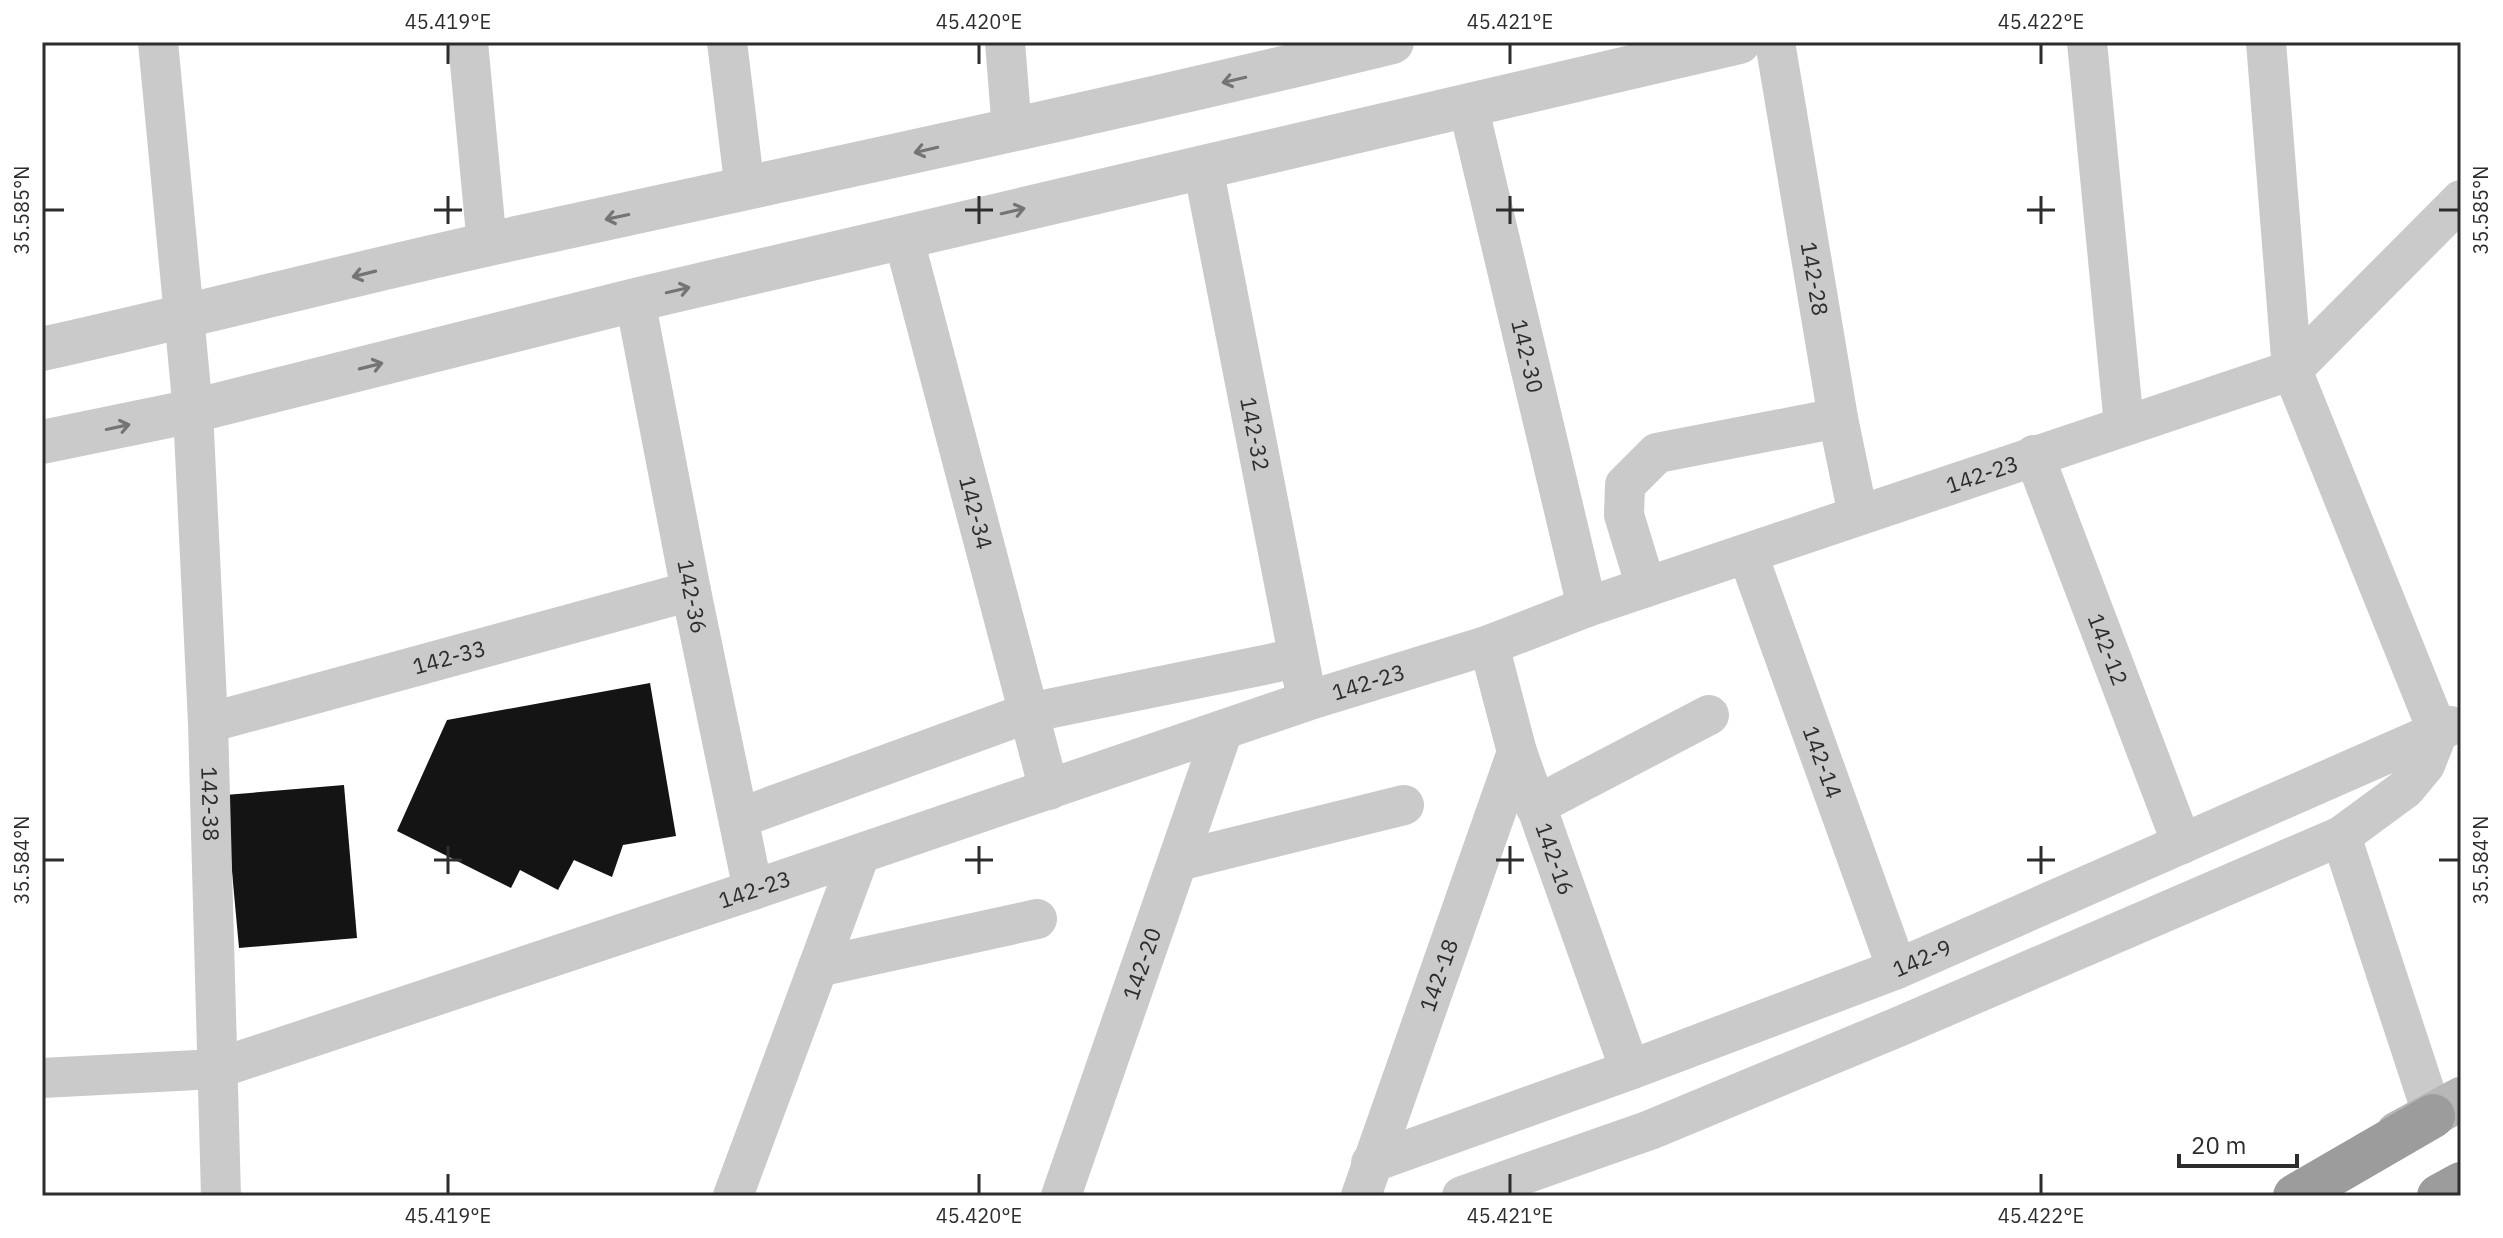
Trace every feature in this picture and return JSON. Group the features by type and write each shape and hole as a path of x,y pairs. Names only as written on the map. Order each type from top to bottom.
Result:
{"highway":[{"path":"2295,1196 2447,1108"},
{"path":"2439,1196 2461,1184"}],"main road":[{"path":"2270,1196 2447,1108"}],"street":[{"name":"142-38","path":"158,42 193,411 208,723 221,1196"},
{"path":"468,42 487,245"},
{"path":"727,42 745,190"},
{"path":"1005,42 1012,131"},
{"path":"42,349 487,245 1012,131 1296,54 1392,42"},
{"path":"42,442 193,411 903,236 1739,42"},
{"name":"142-28","path":"1775,42 1838,418 1858,515"},
{"path":"2087,42 2124,425"},
{"path":"1462,1196 1679,1118 1913,1021 2341,836 2405,789 2425,765 2449,726 2292,370 2266,42"},
{"name":"142-30","path":"1468,105 1587,607"},
{"name":"142-32","path":"1203,167 1307,701"},
{"name":"142-23","path":"42,1078 216,1069 1307,701 1489,645 1587,607 2292,370 2461,200"},
{"name":"142-34","path":"903,236 1049,790"},
{"name":"142-36","path":"635,300 753,890"},
{"path":"1646,587 1624,515 1625,485 1657,453 1838,418"},
{"name":"142-12","path":"2034,455 2182,844"},
{"name":"142-14","path":"1748,555 1897,969"},
{"name":"142-33","path":"208,723 691,591"},
{"name":"142-16","path":"1489,645 1517,752 1630,1070"},
{"path":"739,818 1028,713 1298,658"},
{"path":"1535,806 1709,715"},
{"name":"142-9","path":"1366,1179 1630,1070 1897,969 2449,726"},
{"name":"142-20","path":"1061,1196 1223,730"},
{"name":"142-18","path":"1366,1179 1517,752"},
{"path":"1178,861 1404,805"},
{"path":"2341,836 2447,1108"},
{"path":"733,1196 860,854"},
{"path":"818,967 1037,919"}],"building":[{"path":"650,683 676,836 623,845 612,877 574,860 558,890 520,870 511,888 397,831 447,720"},
{"path":"344,785 357,938 239,948 225,795"}]}
